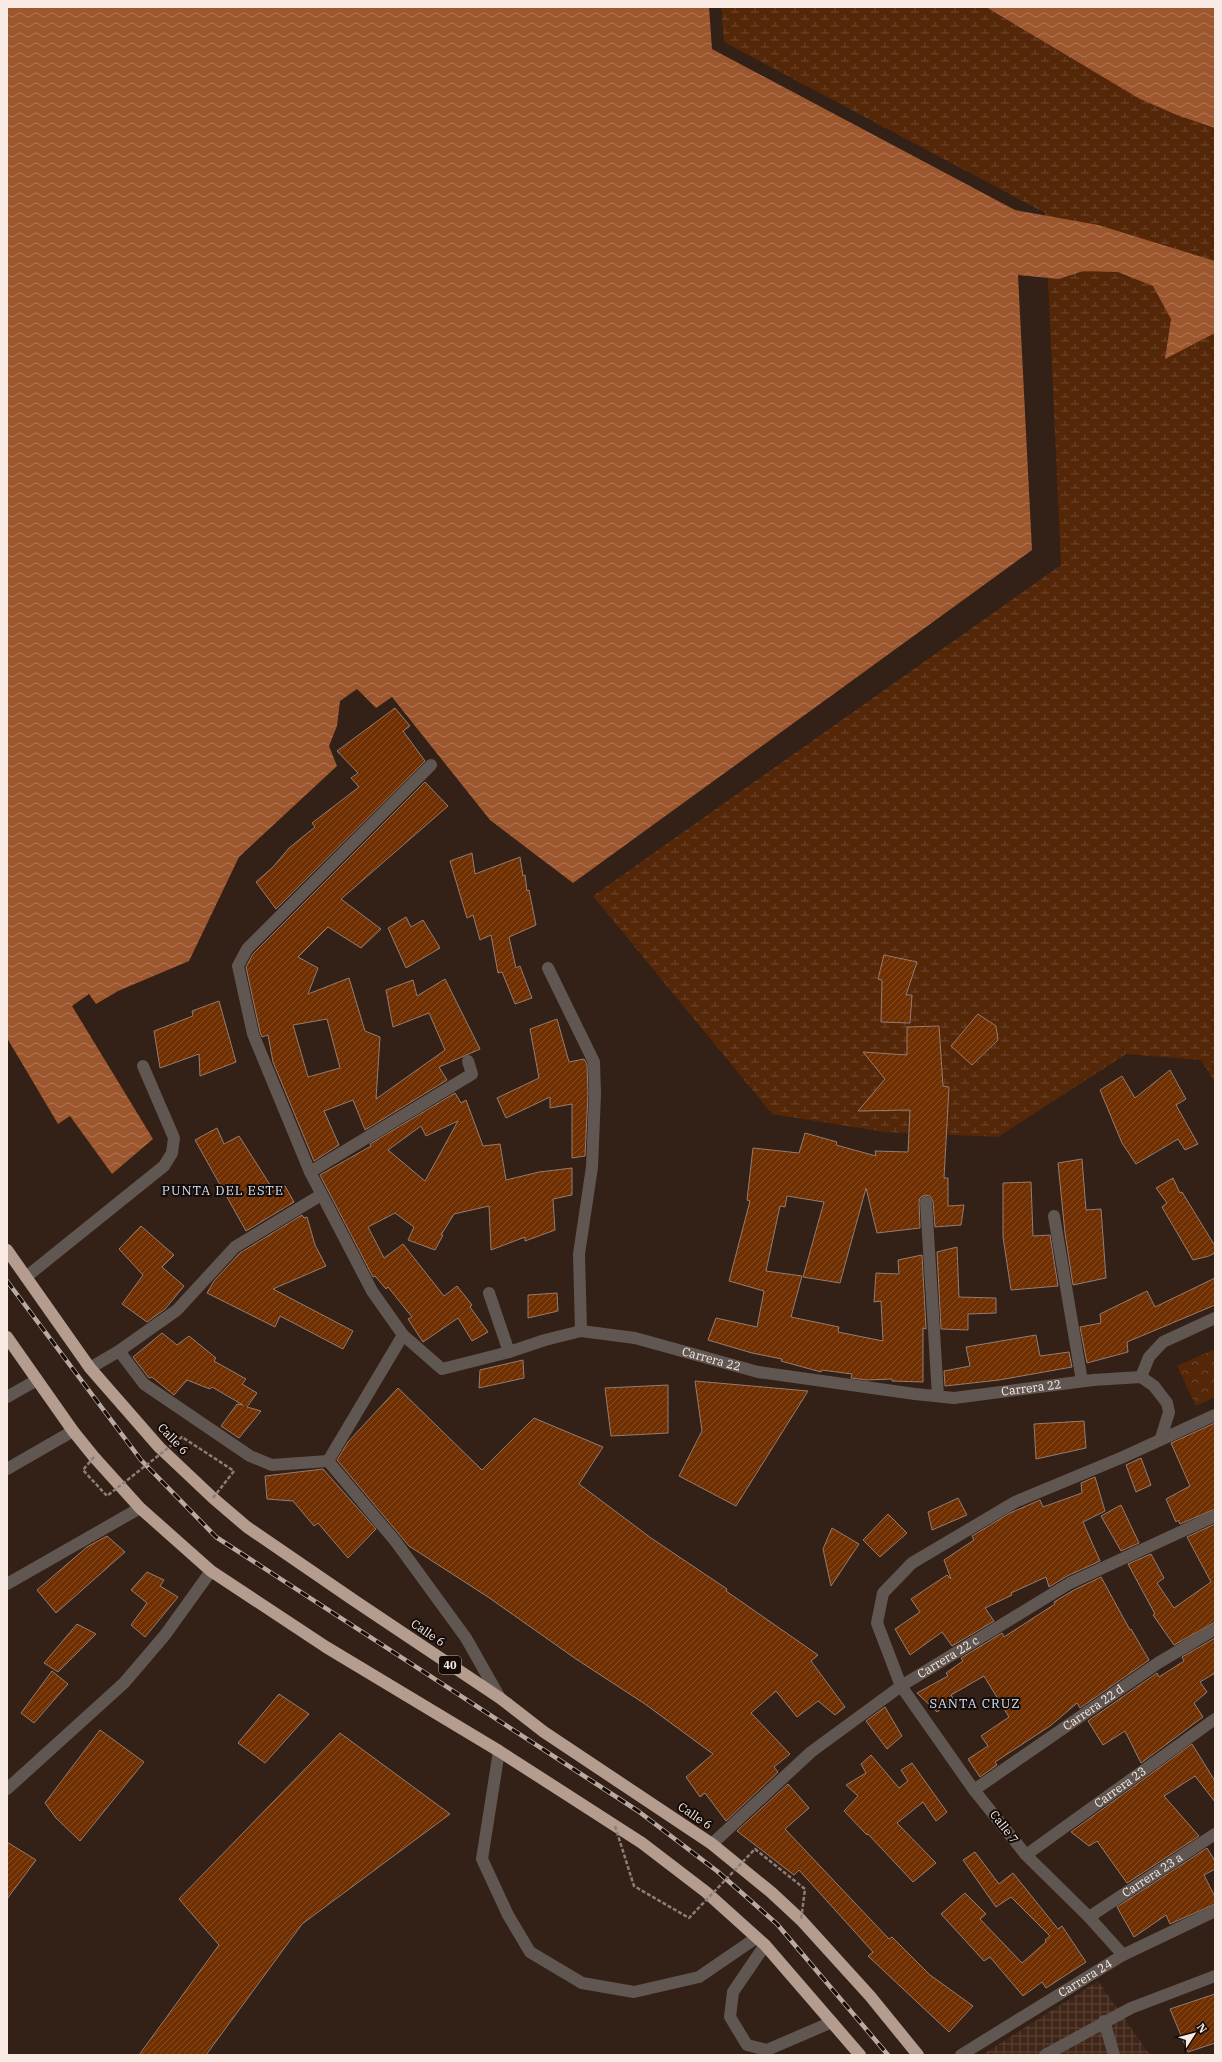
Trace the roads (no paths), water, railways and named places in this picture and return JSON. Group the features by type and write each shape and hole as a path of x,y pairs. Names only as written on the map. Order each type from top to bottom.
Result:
{"highway":[{"name":"Calle 6","path":"7,1250 90,1368 159,1447 213,1498 247,1527 500,1698 544,1732 712,1844 772,1893 801,1920 870,1996 918,2055"},
{"path":"7,1337 73,1431 94,1457 140,1508 211,1571 326,1647 499,1751 642,1843 706,1892 761,1941 860,2055"}],"street":[{"path":"328,1461 403,1335 372,1290 310,1172 253,1034 238,966 247,949 432,765"},
{"path":"548,968 594,1062 596,1094 592,1167 579,1254 581,1331"},
{"path":"310,1172 472,1074 468,1061"},
{"path":"26,1277 164,1166 172,1153 174,1138 143,1066"},
{"path":"90,1368 119,1351 176,1310 235,1246 321,1194"},
{"path":"926,1202 938,1396"},
{"path":"1054,1216 1082,1381"},
{"path":"489,1293 509,1352"},
{"path":"1161,1438 1169,1412 1167,1403 1154,1386 1141,1377 1149,1357 1163,1342 1215,1318"},
{"name":"Carrera 22","path":"403,1335 442,1369 509,1352 545,1340 581,1331 635,1338 758,1372 954,1398 1082,1381 1141,1377"},
{"path":"119,1351 144,1384 250,1456 272,1465 328,1461"},
{"path":"7,1397 37,1380"},
{"path":"901,1686 877,1623 883,1593 912,1562 1015,1502 1123,1458 1161,1438 1215,1415"},
{"path":"7,1470 73,1431"},
{"path":"328,1461 396,1542 466,1638 500,1698"},
{"path":"7,1584 140,1508"},
{"name":"Carrera 22 c","path":"712,1844 811,1752 901,1686 1070,1583 1215,1516"},
{"path":"7,1789 124,1683 165,1635 211,1571"},
{"name":"Carrera 22 d","path":"974,1790 1158,1663 1215,1629"},
{"name":"Calle 7","path":"901,1686 974,1790 1026,1855 1089,1917 1123,1955"},
{"name":"Carrera 23","path":"1026,1855 1215,1719"},
{"path":"499,1751 482,1859 508,1915 530,1952 582,1983 634,1992 699,1977 761,1941"},
{"name":"Carrera 23 a","path":"1089,1917 1215,1834"},
{"name":"Carrera 24","path":"961,2055 1123,1955 1215,1912"},
{"path":"761,1941 733,1992 730,2017 747,2045 766,2050 832,2022"},
{"path":"1044,2055 1104,2021 1131,2008 1215,1976"},
{"path":"1104,2021 1114,2055"}],"water":[{"path":"7,7 709,7 712,49 1015,210 1098,225 1215,261 1215,333 1165,359 1171,319 1153,286 1118,272 1083,271 1059,279 1018,275 1032,550 573,883 490,820 392,697 376,708 357,689 340,701 337,726 329,746 337,766 239,857 189,961 118,991 96,1004 89,994 72,1006 153,1139 112,1174 70,1116 58,1124 7,1038"},
{"path":"986,7 1215,7 1215,128 1177,115 1140,99"}],"railway":[{"path":"7,1281 141,1460 216,1537 638,1811 717,1871 777,1924 888,2055"}],"district":[{"name":"PUNTA DEL ESTE","path":"223,1190"},
{"name":"SANTA CRUZ","path":"975,1703"}]}
